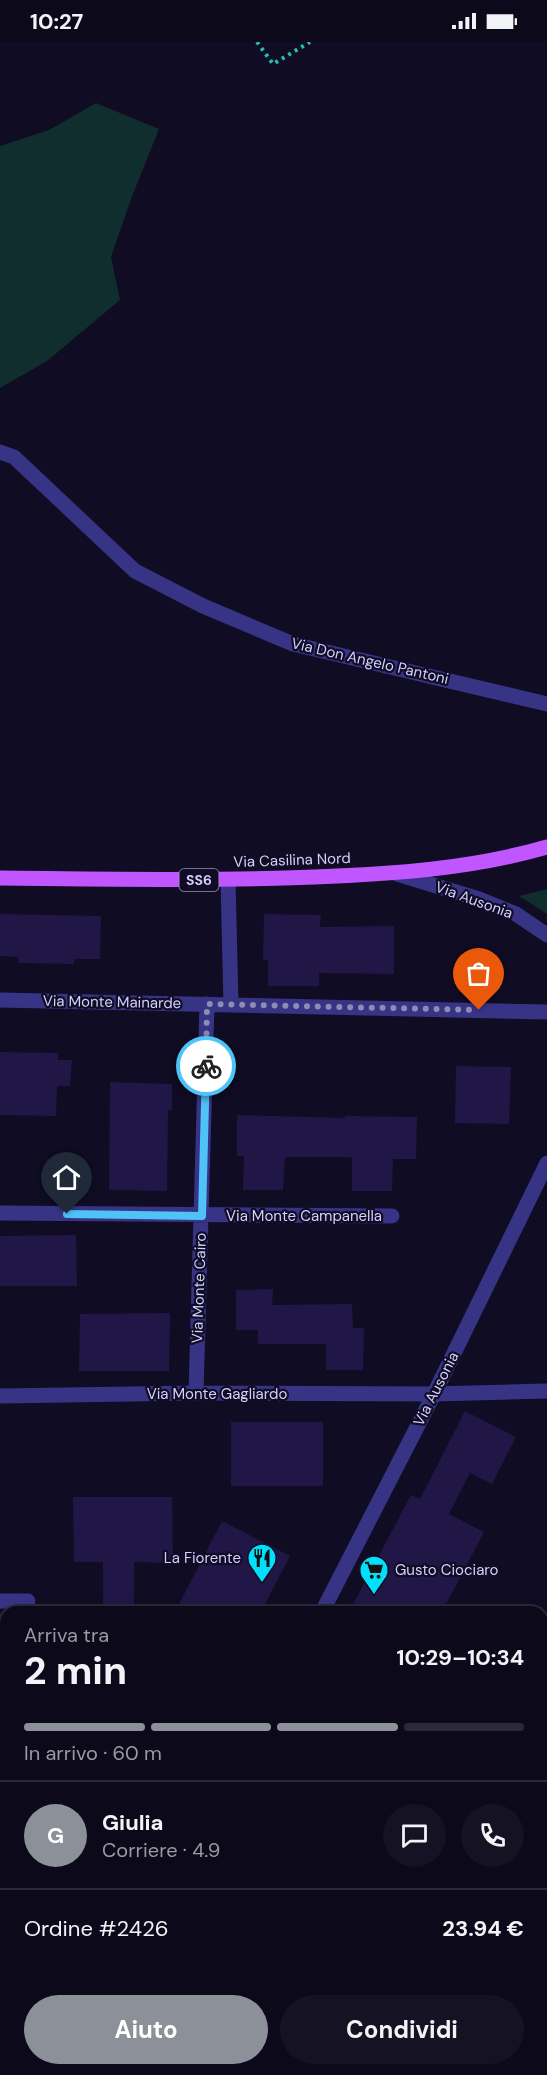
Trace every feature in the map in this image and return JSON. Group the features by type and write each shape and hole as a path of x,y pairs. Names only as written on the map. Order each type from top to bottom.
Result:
{"main road":[{"name":"Via Casilina Nord","path":"0,878 228,880 397,874 512,857 547,847"}],"street":[{"name":"Via Don Angelo Pantoni","path":"0,452 14,457 135,571 203,606 293,644 547,704"},
{"name":"Via Ausonia","path":"397,874 479,899 516,914 547,935"},
{"path":"228,880 231,1005"},
{"name":"Via Monte Mainarde","path":"0,1000 547,1012"},
{"name":"Via Monte Cairo","path":"196,1393 207,1004"},
{"name":"Via Ausonia","path":"325,1606 434,1394 547,1163"},
{"name":"Via Monte Campanella","path":"0,1213 393,1216"},
{"name":"Via Monte Gagliardo","path":"0,1396 196,1393 434,1394 547,1391"},
{"path":"0,1601 28,1601"}],"path":[{"path":"257,42 273,64 310,42"}],"green space":[{"path":"96,103 159,129 111,257 120,300 47,361 0,388 0,146 49,130"},
{"path":"547,889 547,914 519,896"}],"building":[{"path":"0,914 101,916 100,959 74,959 74,964 18,963 18,957 0,956"},
{"path":"264,914 321,915 320,927 394,926 394,974 319,973 319,986 268,986 268,960 263,960"},
{"path":"0,1052 58,1053 58,1060 72,1060 70,1086 57,1086 56,1116 0,1115"},
{"path":"456,1066 511,1067 509,1124 455,1123"},
{"path":"110,1082 172,1084 172,1110 168,1110 167,1191 109,1190"},
{"path":"237,1115 417,1117 416,1159 393,1159 392,1191 352,1191 352,1158 344,1157 285,1157 283,1190 243,1190 244,1156 237,1156"},
{"path":"76,1235 77,1286 0,1286 0,1236"},
{"path":"273,1289 272,1305 352,1304 353,1328 364,1328 363,1370 326,1370 326,1344 258,1344 258,1330 236,1330 236,1290"},
{"path":"170,1313 169,1371 79,1371 80,1314"},
{"path":"465,1411 516,1437 492,1484 470,1473 449,1514 484,1532 445,1606 352,1606 411,1495 420,1499"},
{"path":"231,1422 323,1422 323,1486 231,1486"},
{"path":"73,1497 172,1497 173,1563 134,1562 134,1606 103,1606 103,1562 74,1562"},
{"path":"222,1521 290,1556 264,1606 178,1606"}],"way so far":[{"path":"206,1066 207,1004 479,1010"}],"place":[{"name":"La Fiorente","path":"262,1584"},
{"name":"Gusto Ciociaro","path":"374,1596"}],"route":[{"path":"67,1214 202,1216 206,1066"}]}
